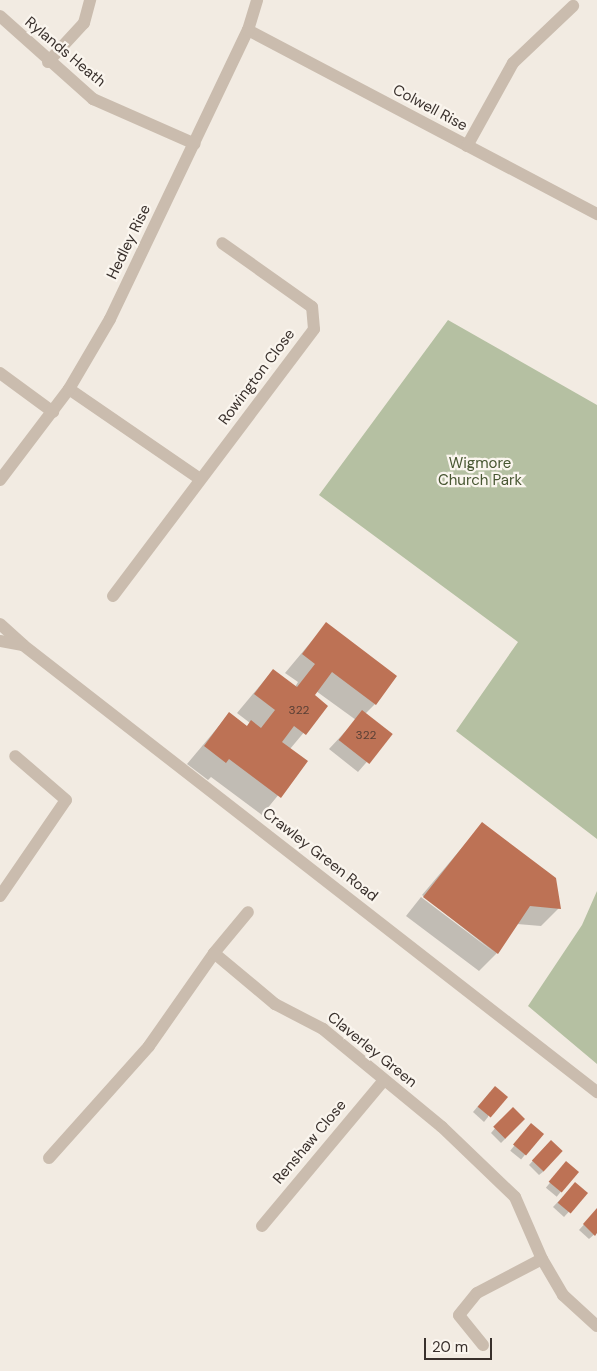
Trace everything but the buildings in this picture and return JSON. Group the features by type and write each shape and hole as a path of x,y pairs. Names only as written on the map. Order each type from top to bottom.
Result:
{"street":[{"path":"48,62 84,23 90,0"},
{"name":"Hedley Rise","path":"0,480 69,390 110,319 248,30 257,0"},
{"path":"467,146 513,63 573,6"},
{"name":"Rylands Heath","path":"0,16 48,62 93,99 195,144"},
{"name":"Colwell Rise","path":"248,30 597,214"},
{"name":"Rowington Close","path":"113,596 314,330 312,307 222,243"},
{"path":"0,373 53,412"},
{"path":"69,390 200,480"},
{"name":"Crawley Green Road","path":"0,624 22,645 597,1092"},
{"name":"Crawley Green Road","path":"0,641 22,645"},
{"path":"0,896 66,800 15,756"},
{"path":"49,1158 149,1046 214,953 248,912"},
{"name":"Claverley Green","path":"214,953 275,1004 322,1029 442,1127 515,1197 542,1259 563,1295 597,1326"},
{"name":"Renshaw Close","path":"262,1226 384,1080"},
{"path":"483,1345 459,1315 477,1293 542,1259"}],"green space":[{"name":"Wigmore Church Park","path":"448,320 597,405 597,839 456,731 518,642 319,495"},
{"path":"597,891 597,1064 528,1006 582,925"}]}
